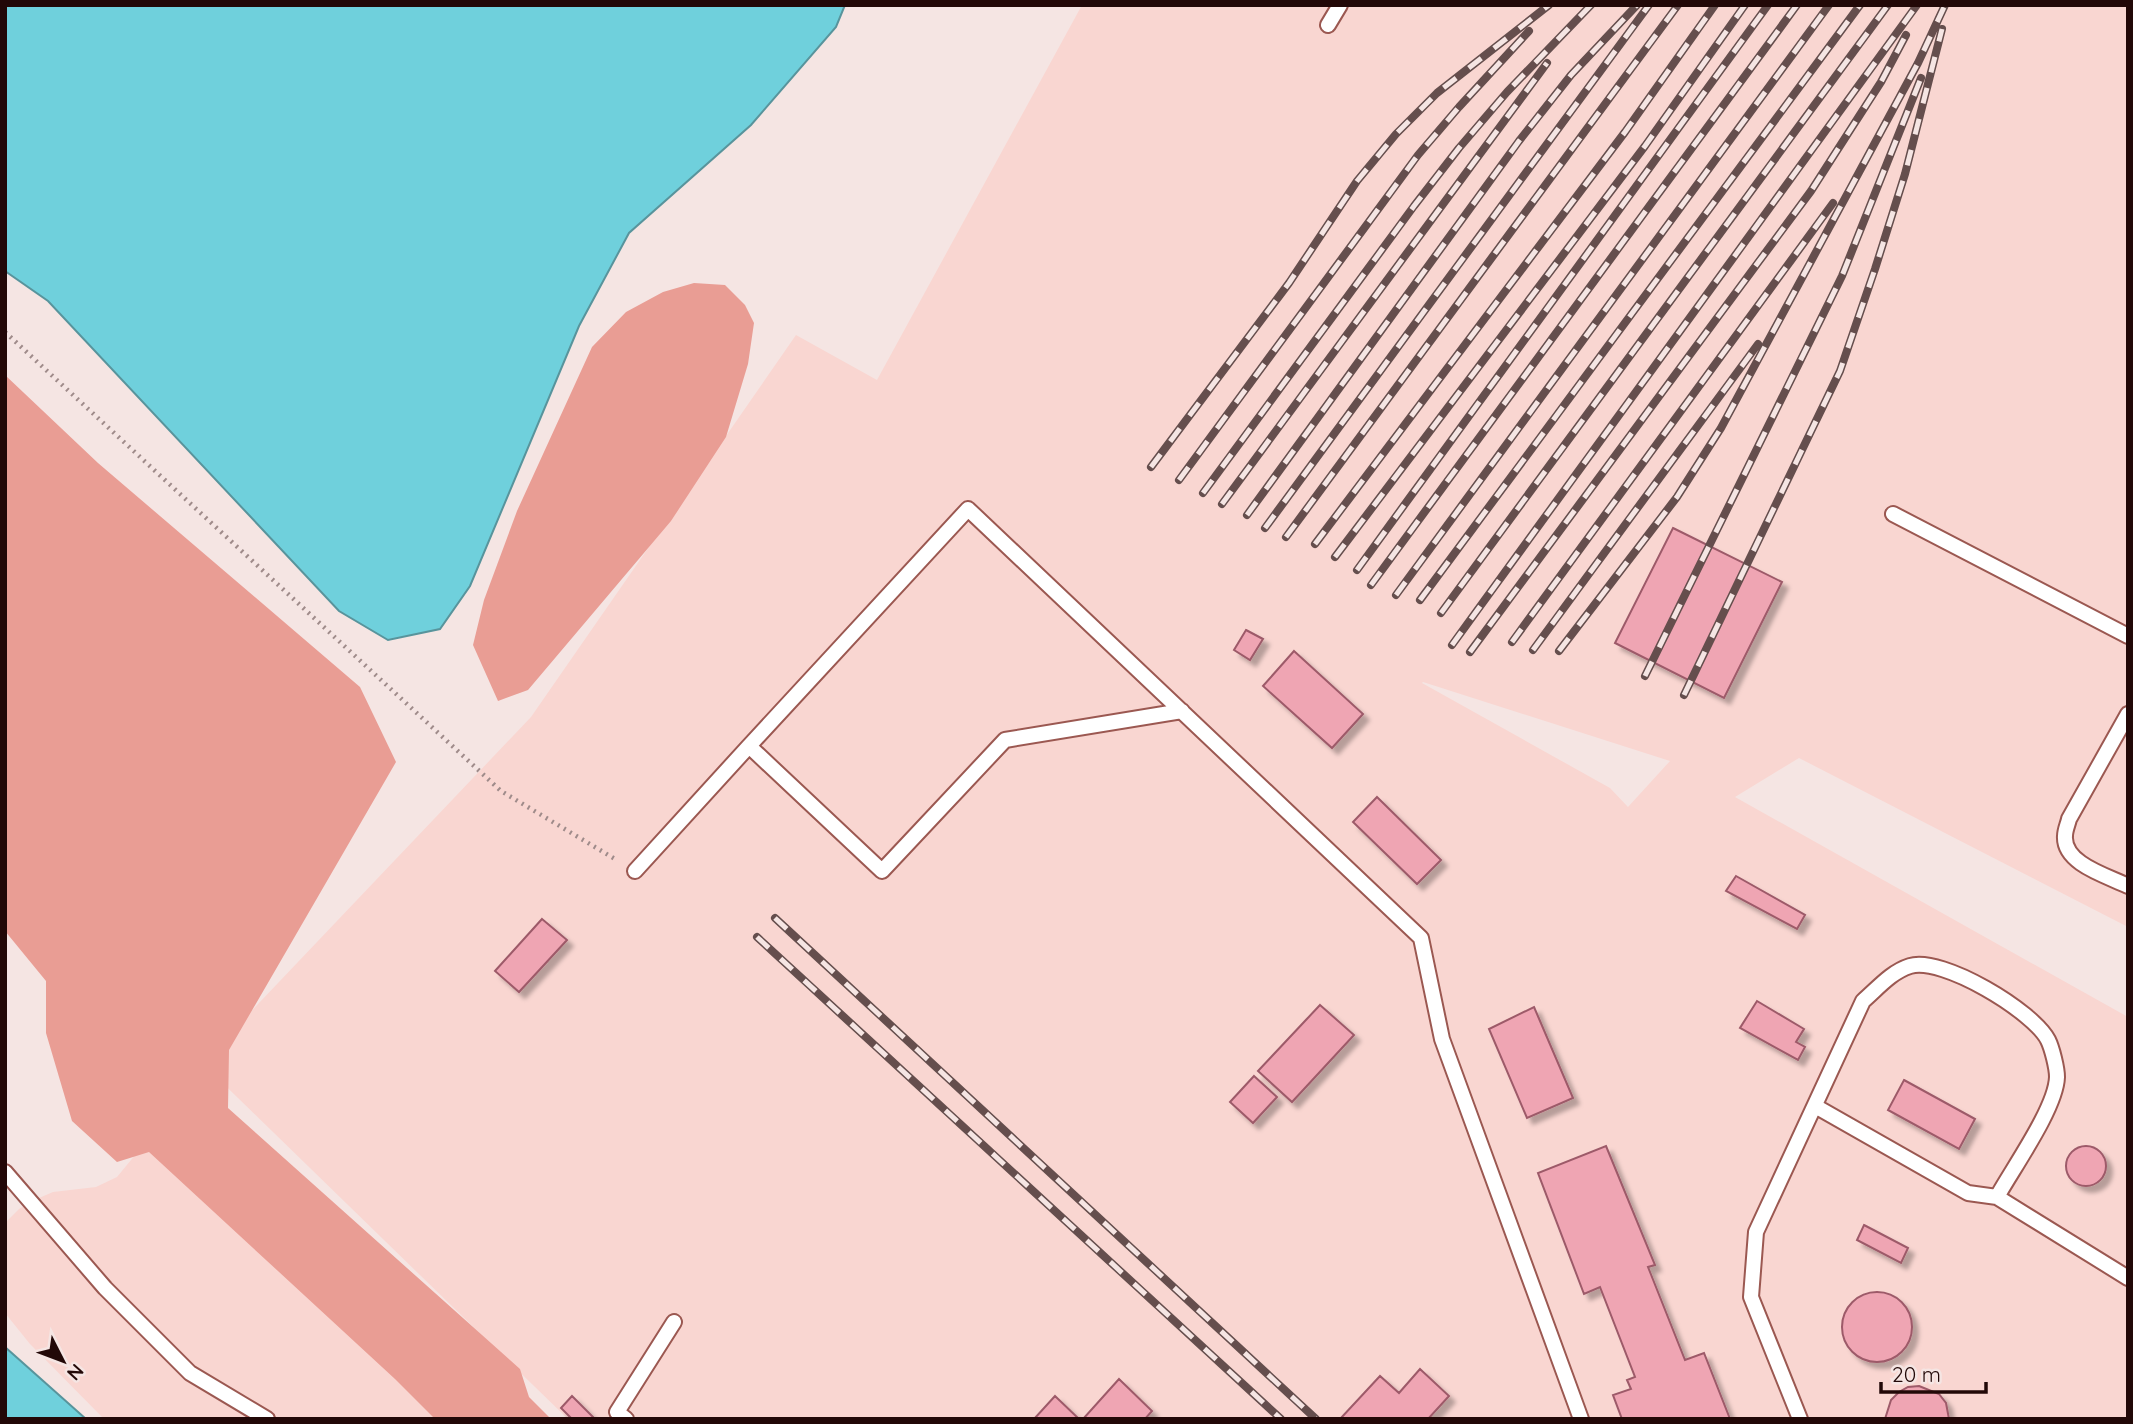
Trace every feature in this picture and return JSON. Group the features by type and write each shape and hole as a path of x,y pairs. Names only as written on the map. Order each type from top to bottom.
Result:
{"lane":[{"path":"1328,25 1340,5"},
{"path":"635,871 968,509 1421,938 1442,1039 1581,1419"},
{"path":"1893,514 2128,636"},
{"path":"749,746 881,871 1005,740 1182,711"},
{"path":"2128,714 2069,819 2064,838 2069,852 2080,863 2128,886"},
{"path":"1800,1419 1751,1297 1756,1232 1863,1001 1890,976 1912,965 1941,968 1978,986 2023,1013 2048,1040 2057,1076 2050,1104 1997,1196"},
{"path":"1815,1106 1968,1193 1997,1196 2128,1278"},
{"path":"5,1172 105,1288 190,1373 267,1419"},
{"path":"626,1419 617,1412 674,1322"}],"path":[{"path":"5,332 501,791 635,871"}],"shaded area":[{"path":"1082,5 2128,5 2128,927 1799,758 1735,797 2128,1017 2128,1419 568,1419 202,1063 531,717 796,335 877,380","holes":["1423,682 1670,761 1628,807 1610,788"]},
{"path":"694,283 725,285 745,305 754,323 748,364 726,437 671,521 528,690 498,701 473,645 484,600 517,511 592,347 626,312 663,292"},
{"path":"5,375 98,463 360,687 396,762 229,1050 228,1108 520,1369 529,1397 551,1419 435,1419 149,1152 117,1162 72,1121 46,1033 46,981 5,931"},
{"path":"145,1143 471,1419 104,1419 30,1344 5,1313 5,1223 19,1209 53,1192 96,1187 117,1177"}],"water":[{"path":"5,5 845,5 836,27 751,125 629,233 579,326 470,586 440,629 388,640 339,611 48,301 5,271"},
{"path":"5,1347 86,1419 5,1419"}],"building":[{"path":"1673,528 1782,582 1724,698 1615,643"},
{"path":"1246,630 1263,639 1250,660 1234,650"},
{"path":"1294,651 1363,714 1332,748 1263,686"},
{"path":"1377,797 1441,860 1417,884 1353,822"},
{"path":"1736,876 1805,915 1797,929 1726,891"},
{"path":"542,919 567,940 519,992 495,971"},
{"path":"1757,1001 1804,1029 1796,1042 1805,1047 1798,1060 1740,1028"},
{"path":"1320,1005 1354,1035 1292,1102 1258,1071"},
{"path":"1534,1007 1573,1098 1527,1118 1489,1029"},
{"path":"1254,1076 1277,1097 1253,1123 1230,1102"},
{"path":"1904,1080 1975,1119 1959,1149 1888,1110"},
{"path":"1606,1146 1655,1265 1648,1267 1685,1360 1704,1353 1730,1419 1622,1419 1613,1395 1631,1389 1627,1380 1635,1377 1600,1287 1584,1294 1538,1173"},
{"path":"2086,1146 2094,1147 2100,1152 2105,1158 2105,1174 2100,1180 2094,1185 2086,1186 2078,1185 2072,1180 2067,1174 2066,1166 2067,1158 2072,1152 2078,1147"},
{"path":"1864,1225 1908,1248 1901,1263 1857,1240"},
{"path":"1877,1292 1896,1298 1906,1308 1912,1327 1906,1346 1896,1356 1877,1362 1858,1356 1848,1346 1842,1327 1848,1308 1858,1298"},
{"path":"1420,1369 1449,1396 1428,1419 1340,1419 1380,1376 1399,1393"},
{"path":"1119,1379 1152,1411 1145,1419 1083,1419"},
{"path":"1919,1386 1939,1394 1946,1403 1949,1419 1885,1419 1891,1400 1899,1392 1908,1387"},
{"path":"572,1396 595,1419 572,1419 561,1408"},
{"path":"1055,1396 1079,1419 1034,1419"}],"railway":[{"path":"1151,467 1289,283 1357,181 1396,134 1437,93 1549,5"},
{"path":"1203,493 1459,148 1507,92 1591,5"},
{"path":"1247,515 1519,141 1571,75 1637,5"},
{"path":"1265,528 1649,5"},
{"path":"1286,537 1678,5"},
{"path":"1315,544 1625,132 1715,5"},
{"path":"1335,557 1645,146 1745,5"},
{"path":"1357,570 1768,5"},
{"path":"1371,585 1797,5"},
{"path":"1396,595 1829,5"},
{"path":"1420,600 1860,5"},
{"path":"1441,613 1888,5"},
{"path":"1452,645 1917,5"},
{"path":"1559,651 1677,497 1721,428 1918,63 1945,5"},
{"path":"1684,695 1840,371 1905,174 1942,29"},
{"path":"1179,480 1418,155 1529,31"},
{"path":"1470,652 1811,191 1881,82 1906,35"},
{"path":"1222,504 1547,63"},
{"path":"1645,676 1842,276 1921,78"},
{"path":"1512,642 1833,203"},
{"path":"1533,650 1758,344"},
{"path":"775,918 1316,1419"},
{"path":"757,937 1281,1419"}]}
